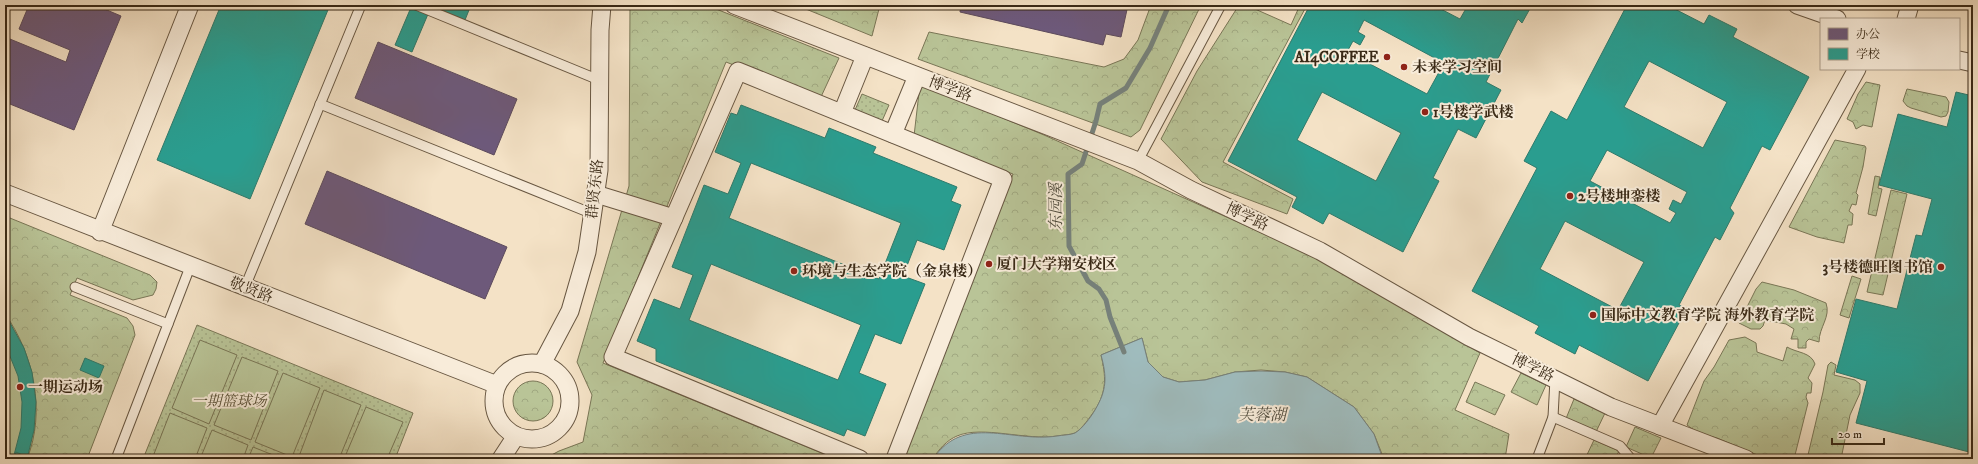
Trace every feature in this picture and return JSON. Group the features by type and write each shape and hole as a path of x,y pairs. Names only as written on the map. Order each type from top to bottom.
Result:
{"street":[{"path":"100,232 190,5"},
{"name":"群贤东路","path":"542,364 570,311 587,252 599,170 599,80 602,5"},
{"name":"博学路","path":"734,5 1138,161 1190,190 1320,251 1469,337 1611,407 1746,459"},
{"path":"1797,5 1834,18"},
{"path":"1906,18 1910,5"},
{"path":"842,113 865,56"},
{"path":"1960,60 1973,63"},
{"path":"1660,426 1856,70"},
{"path":"860,459 613,358 738,71 1003,179 895,459"},
{"path":"893,134 917,76"},
{"name":"敬贤路","path":"5,193 100,232 497,385"},
{"path":"596,194 674,218"},
{"path":"529,363 542,364 560,375 567,386 570,399 568,414 561,426 549,435 536,439 516,436 501,424 495,412 493,399 497,385 506,372 516,366 529,363"},
{"path":"501,459 516,436"}],"lane":[{"path":"245,288 361,5"},
{"path":"416,5 599,80"},
{"path":"1138,161 1221,5"},
{"path":"320,104 593,214"},
{"path":"116,459 190,267"},
{"path":"75,287 168,324"},
{"path":"1537,459 1553,417 1555,379"},
{"path":"1553,417 1620,446 1631,459"}],"green space":[{"path":"630,5 706,5 839,58 820,99 726,62 603,363 836,459 544,459 559,451 583,442 592,395 577,362 629,186"},
{"path":"796,5 880,5 872,36"},
{"path":"1151,5 1201,5 1140,130 1131,137 918,59 929,32 1104,67 1124,59 1138,40"},
{"path":"1239,5 1246,5 1291,25 1300,5 1307,5 1223,162 1293,199 1287,214 1202,182 1161,139 1197,71"},
{"path":"1866,82 1880,85 1872,127 1863,125 1856,129 1853,122 1847,119 1858,94"},
{"path":"920,84 1044,135 1322,260 1480,353 1455,410 1509,434 1505,459 1384,459 1374,434 1354,407 1307,377 1285,372 1261,370 1235,372 1205,380 1179,382 1163,377 1148,362 1142,338 1101,355 1104,370 1102,396 1091,416 1075,433 1068,435 1032,437 992,432 967,433 957,436 946,443 933,459 902,459 1013,174 914,136"},
{"path":"1907,89 1946,97 1949,102 1946,116 1941,117 1907,106 1903,101"},
{"path":"862,94 889,105 882,121 855,110"},
{"path":"1835,140 1865,146 1866,148 1856,193 1858,195 1856,205 1852,204 1849,211 1853,214 1852,225 1848,225 1844,243 1817,237 1789,227"},
{"path":"1875,176 1880,177 1878,188 1882,189 1876,216 1868,214"},
{"path":"1891,190 1907,194 1883,295 1867,292"},
{"path":"5,216 150,275 157,282 153,295 133,300 77,278 70,295 127,318 133,326 135,335 87,459 27,459 11,323 5,314"},
{"path":"1852,276 1861,279 1849,318 1840,315"},
{"path":"1762,282 1794,290 1826,303 1827,313 1819,342 1809,339 1806,342 1806,348 1798,348 1798,339 1791,339 1794,329 1786,324 1765,320 1760,329 1751,329 1739,323 1756,289"},
{"name":"一期运动场","path":"5,314 23,347 30,365 34,384 36,422 33,441 27,459 5,459"},
{"name":"一期篮球场","path":"197,325 413,413 395,459 143,459"},
{"path":"1745,337 1756,343 1757,352 1783,361 1787,347 1807,355 1815,364 1808,378 1812,383 1811,393 1807,393 1806,397 1808,403 1794,459 1767,459 1717,438 1698,433 1687,425 1704,381 1714,367 1729,340"},
{"path":"200,340 237,355 209,424 172,408"},
{"path":"242,357 278,371 251,440 214,425"},
{"path":"1831,362 1836,365 1834,375 1855,380 1860,384 1860,393 1850,415 1841,459 1807,459 1828,365"},
{"path":"283,373 320,388 292,457 255,442"},
{"path":"1521,373 1546,385 1537,405 1511,392"},
{"path":"537,381 544,384 550,390 553,401 552,409 544,418 537,421 529,421 522,418 514,409 513,397 516,390 525,382"},
{"path":"1475,382 1505,395 1495,415 1466,402"},
{"path":"324,390 361,405 339,459 298,459"},
{"path":"1574,399 1605,413 1595,434 1565,421"},
{"path":"366,407 403,422 387,459 344,459"},
{"path":"170,413 207,428 195,459 152,459"},
{"path":"1635,427 1661,438 1651,458 1626,447"},
{"path":"212,430 248,445 243,459 200,459"},
{"path":"1594,440 1619,451 1615,459 1585,459"},
{"path":"253,447 283,459 248,459"}],"water":[{"name":"芙蓉湖","path":"1142,338 1148,362 1163,377 1179,382 1205,380 1235,372 1285,372 1307,377 1354,407 1374,434 1383,459 933,459 945,445 959,437 974,433 1040,437 1069,435 1075,433 1091,416 1099,403 1104,390 1105,377 1101,355"}],"building: 办公":[{"path":"29,5 95,5 121,16 74,130 5,102 5,37 66,62 70,50 19,29"},
{"path":"961,5 1128,5 1121,37 1106,34 1103,45 960,12"},
{"path":"378,42 517,99 494,155 355,98"},
{"path":"327,171 507,247 485,299 305,224"}],"building: 学校":[{"path":"221,5 330,5 250,199 157,160"},
{"path":"412,5 431,7 412,52 395,45"},
{"path":"429,5 471,5 465,20"},
{"name":"1号楼学武楼","path":"1310,5 1433,5 1460,19 1468,5 1532,5 1522,23 1518,19 1486,82 1501,90 1476,138 1458,129 1433,178 1439,181 1403,252 1329,213 1323,224 1292,207 1297,197 1228,161","holes":["1364,20 1444,63 1427,94 1347,52 1353,41 1360,45 1365,36 1358,32","1322,92 1401,133 1376,181 1297,140"]},
{"name":"2号楼坤銮楼","path":"1627,5 1667,5 1704,24 1709,15 1737,29 1733,37 1809,77 1770,150 1762,146 1730,208 1734,213 1720,240 1715,237 1679,305 1687,308 1648,381 1579,345 1575,354 1535,333 1539,326 1472,291 1537,168 1524,161 1551,111 1567,120","holes":["1649,61 1727,102 1703,148 1624,107","1607,150 1687,192 1681,204 1673,200 1669,209 1676,213 1670,223 1590,181","1565,221 1644,262 1618,310 1540,269"]},
{"name":"3号楼德旺图书馆","path":"1956,92 1973,96 1973,453 1856,423 1867,381 1836,372 1856,299 1897,309 1916,235 1922,236 1932,199 1879,185 1898,114 1947,127"},
{"name":"环境与生态学院（金泉楼）","path":"741,105 825,138 829,128 876,147 873,153 957,187 951,201 961,205 944,250 917,240 903,276 925,284 901,344 875,334 859,373 886,384 865,436 847,429 844,436 656,361 656,349 637,341 654,299 680,309 693,275 672,267 704,185 728,194 741,163 715,152 731,113 737,115","holes":["751,163 901,223 879,279 729,218","711,264 861,325 838,380 689,320"]},
{"path":"5,314 24,348 32,372 36,402 34,430 27,459 13,459 21,428 22,402 18,376 5,344"},
{"path":"85,358 104,366 99,378 80,370"},
{"path":"16,452 25,456 24,459 14,459"}],"waterway":[{"name":"东园溪","path":"1124,352 1110,317 1106,300 1099,289 1088,281 1069,246 1068,174 1082,164 1100,104 1126,88 1150,48 1169,5"}],"place":[{"name":"AI4COFFEE","path":"1387,57"},
{"name":"未来学习空间","path":"1404,67"},
{"name":"1号楼学武楼","path":"1425,112"},
{"name":"2号楼坤銮楼","path":"1570,196"},
{"name":"厦门大学翔安校区","path":"989,264"},
{"name":"3号楼德旺图书馆","path":"1941,267"},
{"name":"环境与生态学院（金泉楼）","path":"794,271"},
{"name":"国际中文教育学院 海外教育学院","path":"1593,315"},
{"name":"一期运动场","path":"20,387"}]}
